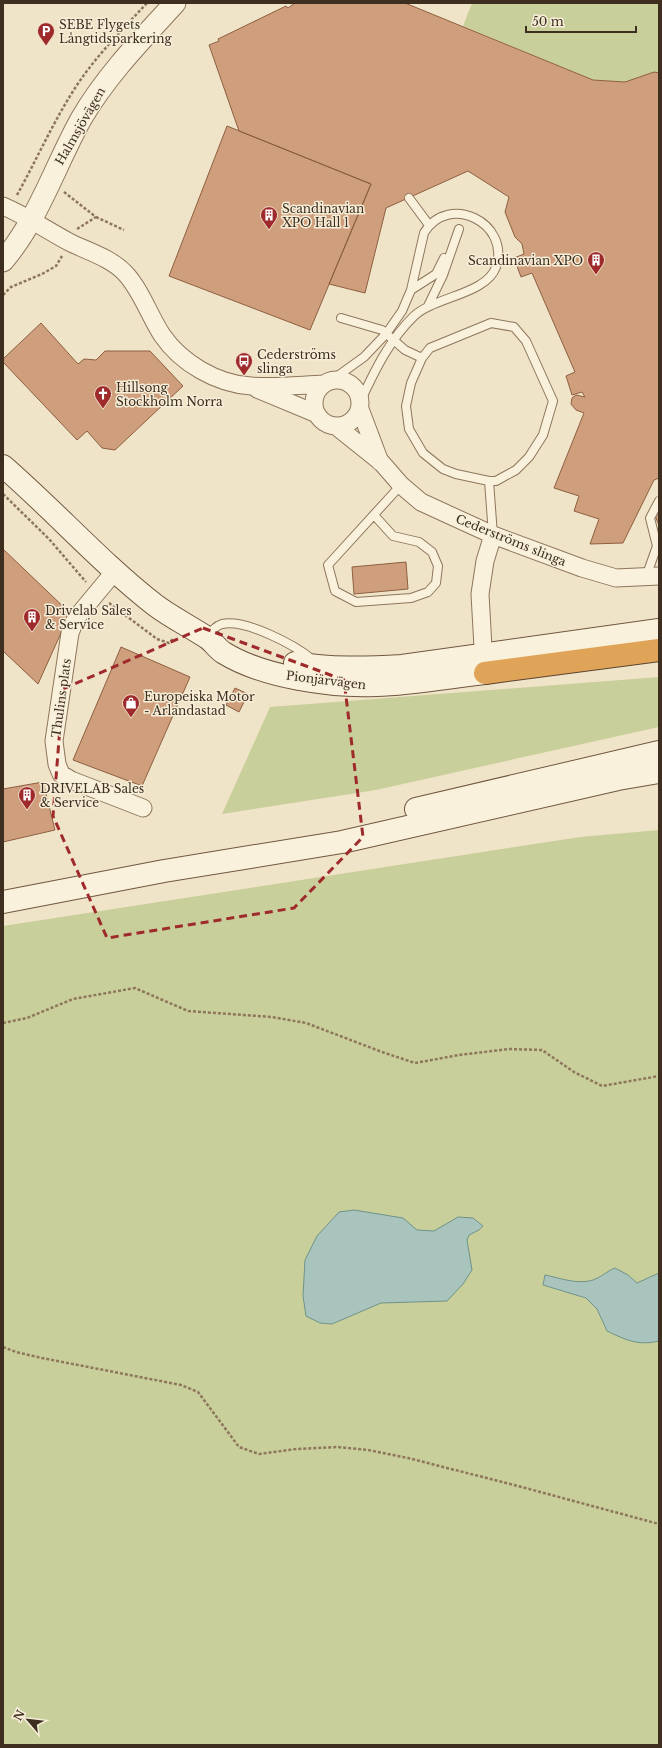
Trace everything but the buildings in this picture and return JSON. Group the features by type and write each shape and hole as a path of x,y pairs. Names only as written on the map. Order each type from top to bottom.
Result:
{"highway":[{"path":"484,664 659,650"}],"main road":[{"name":"Pionjärvägen","path":"3,460 21,482"},
{"name":"Pionjärvägen","path":"3,466 79,539 156,605 208,638 223,652 250,666 278,674 315,681 376,685 414,682 484,664 659,630"},
{"name":"Pionjärvägen","path":"208,638 227,641 286,661 319,666 368,668 484,664"},
{"path":"164,871 353,824 659,752"},
{"path":"3,902 164,871 342,842 618,779 659,772"}],"street":[{"name":"Halmsjövägen","path":"3,261 13,249 31,220 80,120 96,94 119,64 175,3"},
{"name":"Cederströms slinga","path":"3,206 114,264 124,272 133,282 163,336 187,361 213,376 232,383 251,386 342,380 351,384 357,391 380,462"},
{"path":"317,414 314,406 315,398 318,390 328,382"},
{"name":"Cederströms slinga","path":"251,386 317,414 323,421 336,426 380,462 401,485 421,502 493,535 582,568 616,578 652,577"},
{"path":"336,426 350,422 356,417 360,404"},
{"path":"484,664 480,594 485,560 493,535"},
{"name":"Thulins plats","path":"115,571 76,618 70,633 54,741 57,764 61,774 71,780 143,808"}],"lane":[{"path":"408,198 429,225"},
{"path":"328,382 364,357 386,334 402,311 411,290 424,233 429,225 442,216 460,213 477,218 496,236 498,251 496,268 488,279 460,295 428,306 415,315 394,340 376,367 360,404"},
{"path":"411,290 436,274 459,229 442,275 428,306"},
{"path":"342,318 382,330 406,350 422,358"},
{"path":"491,323 514,327 526,341 553,401 543,436 529,457 516,470 496,481 489,481 456,474 443,469 423,453 409,429 406,406 411,383 422,358 430,348 491,323"},
{"path":"489,481 493,535"},
{"path":"374,515 393,536 419,542 432,552 438,566 436,582 428,592 411,598 356,602 335,591 328,565 401,485"},
{"path":"652,577 658,546 650,518 659,501"}],"path":[{"path":"59,189 96,217 124,230"},
{"path":"77,228 96,217"},
{"path":"3,295 11,286 42,274 56,266 64,252"},
{"path":"3,1023 27,1018 73,999 135,988 188,1012 272,1017 306,1023 415,1063 459,1055 509,1049 542,1050 574,1072 602,1086 659,1076"},
{"path":"3,1347 16,1352 42,1358 181,1385 198,1392 239,1447 259,1454 296,1449 337,1448 368,1450 408,1458 659,1524"}],"highlighted area":[{"path":"203,628 344,680 363,837 294,908 107,938 53,816 63,689"}],"green space":[{"path":"472,3 659,3 659,73 654,72 625,82 593,80 463,26"},
{"path":"659,677 659,727 376,790 222,814 270,707"},
{"path":"659,830 659,1745 3,1745 3,926 580,837"}],"water":[{"path":"354,1210 403,1218 417,1230 434,1231 458,1217 473,1218 483,1226 479,1230 469,1235 467,1240 472,1270 463,1284 447,1301 381,1303 332,1324 320,1323 306,1316 303,1296 305,1260 317,1236 339,1212"},
{"path":"615,1268 628,1275 637,1283 659,1273 659,1341 645,1343 632,1341 607,1331 597,1309 586,1298 543,1285 545,1275 581,1282 596,1279"}],"place":[{"name":"SEBE Flygets Långtidsparkering","path":"46,46"},
{"name":"Scandinavian XPO Hall 1","path":"269,230"},
{"name":"Scandinavian XPO","path":"596,275"},
{"name":"Cederströms slinga","path":"244,376"},
{"name":"Hillsong Stockholm Norra","path":"103,409"},
{"name":"Drivelab Sales & Service","path":"32,632"},
{"name":"Europeiska Motor - Arlandastad","path":"131,718"},
{"name":"DRIVELAB Sales & Service","path":"27,810"}]}
